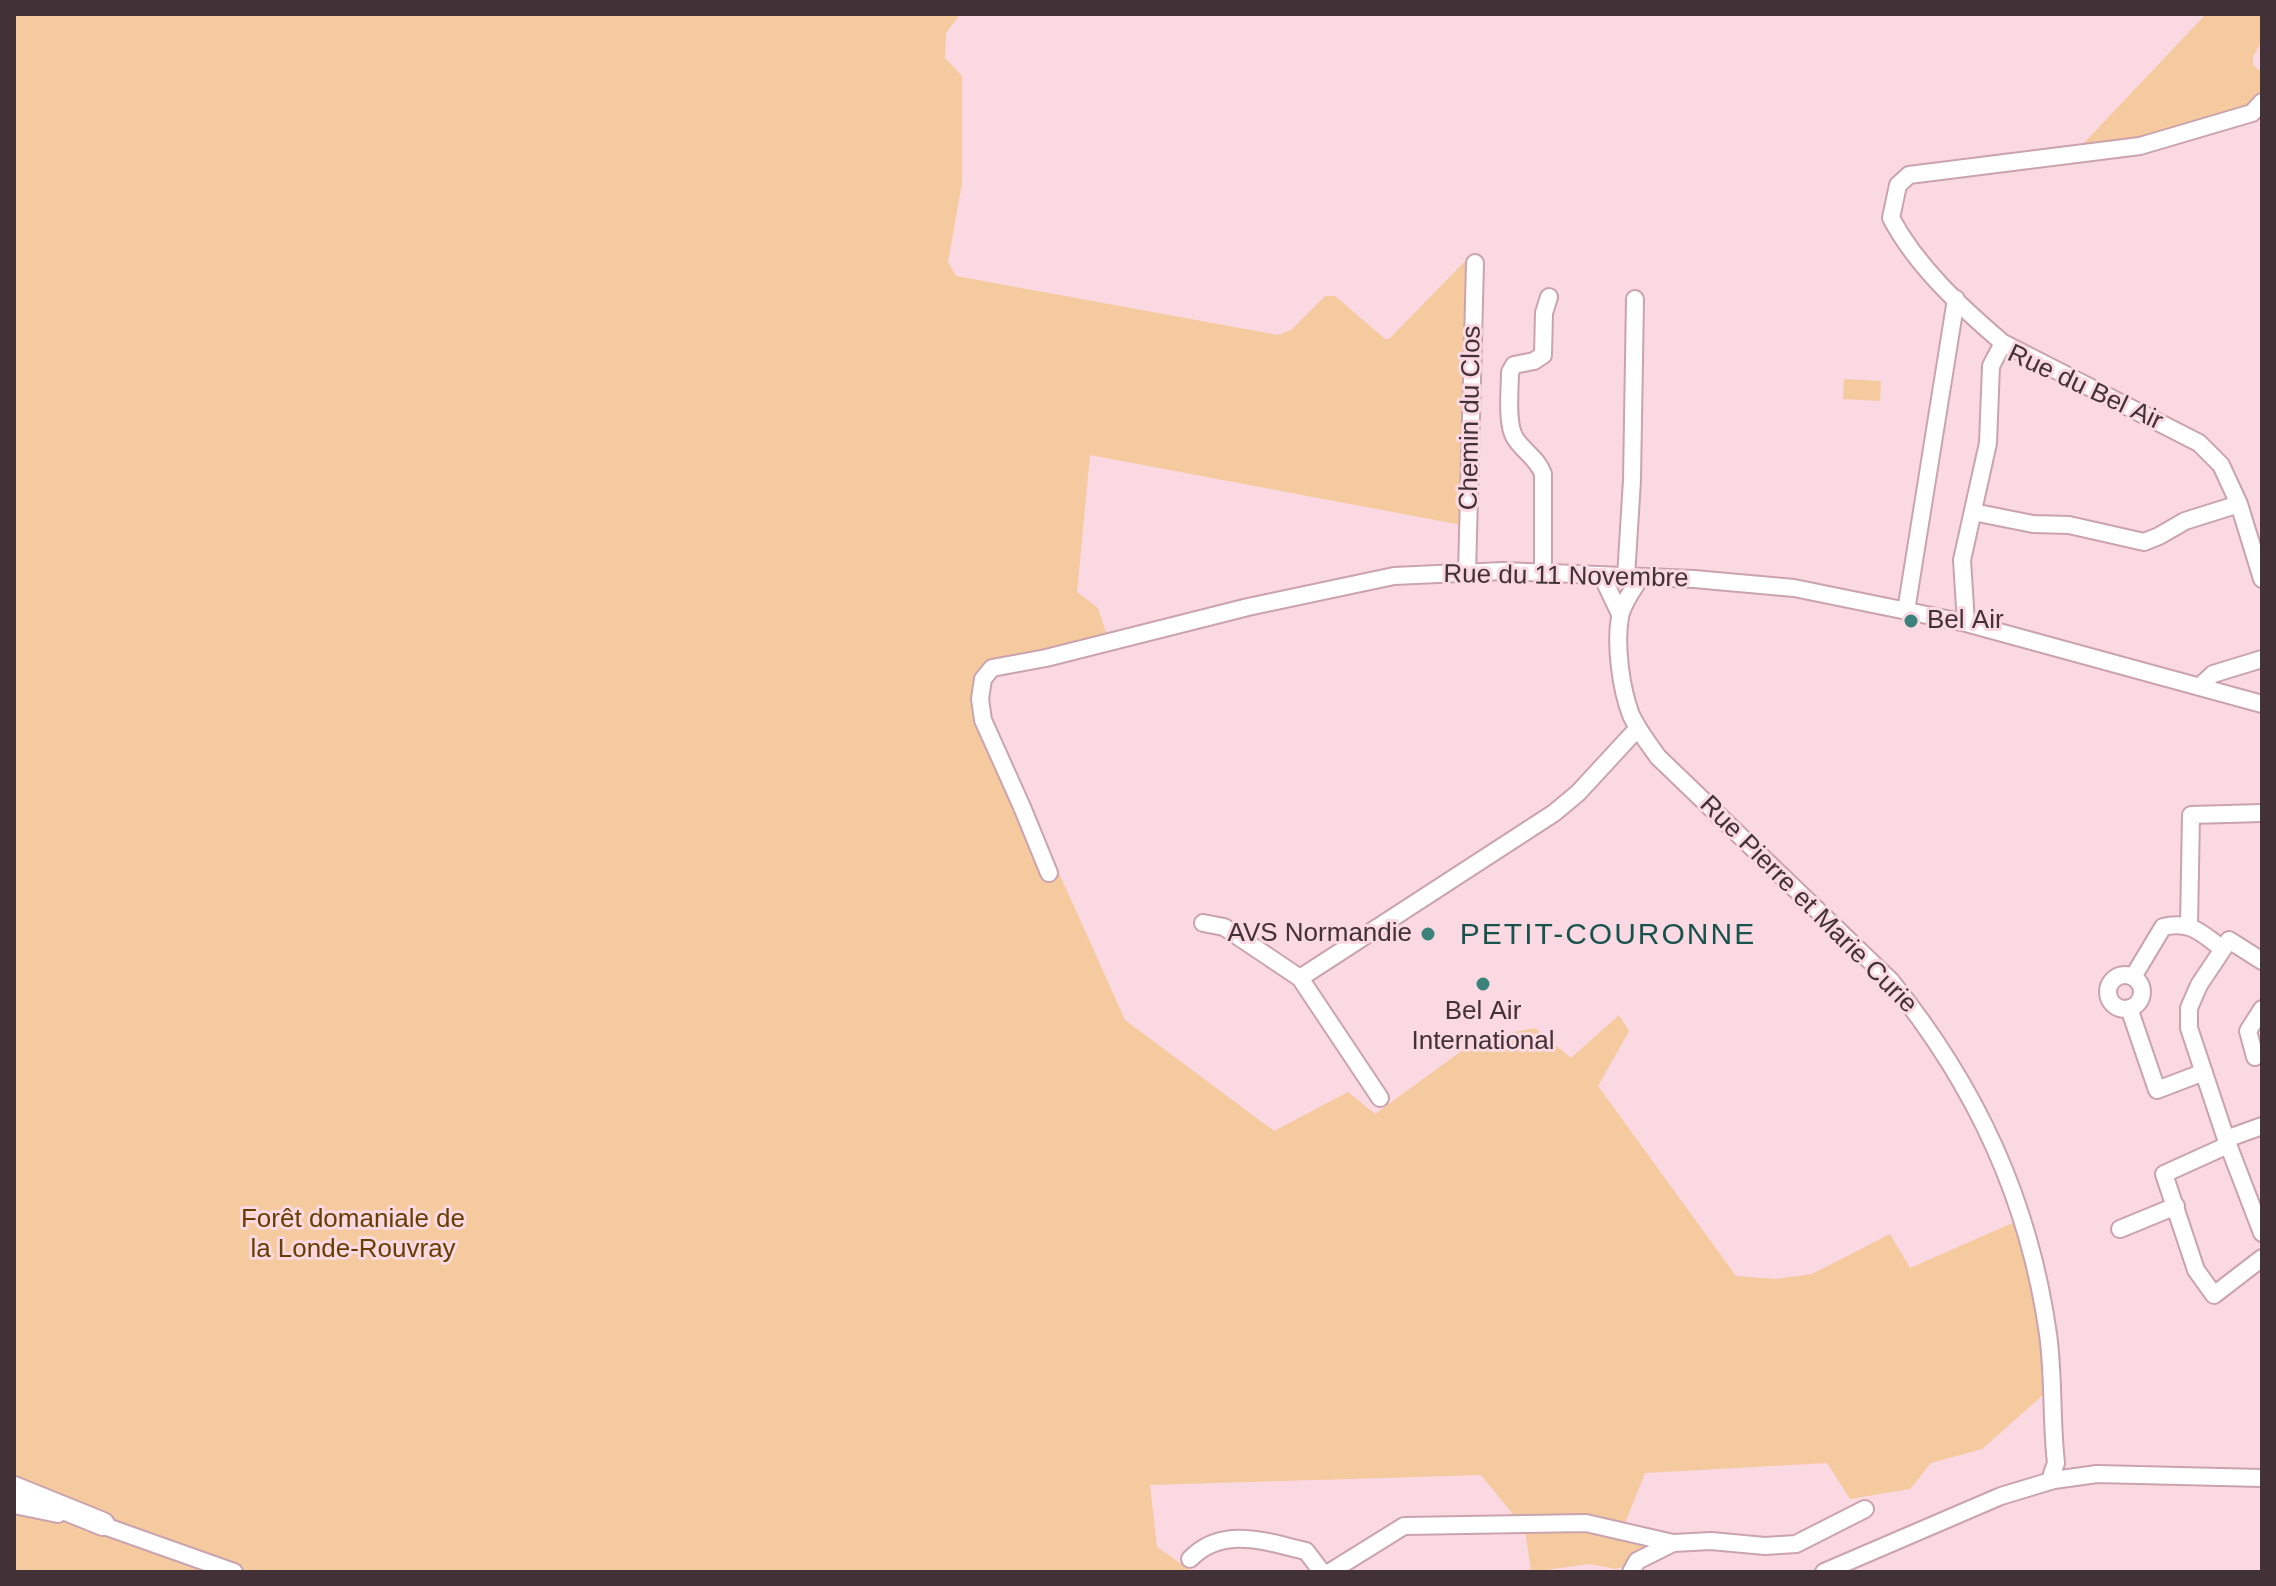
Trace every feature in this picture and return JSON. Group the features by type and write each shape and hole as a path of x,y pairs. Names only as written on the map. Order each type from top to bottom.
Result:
{"highway":[{"path":"14,1488 103,1524"}],"street":[{"path":"2003,343 1956,299 1903,241 1891,218 1898,185 1909,175 2140,146 2252,113 2262,102"},
{"name":"Chemin du Clos","path":"1467,573 1475,263"},
{"path":"1543,573 1543,474 1540,465 1511,429 1510,372 1514,365 1534,361 1543,355 1544,313 1549,297"},
{"path":"1633,578 1635,299"},
{"path":"1906,611 1956,299"},
{"name":"Rue du Bel Air","path":"1966,623 1962,560 1988,443 1991,366 2003,343 2199,443 2221,465 2239,504 2262,579"},
{"path":"1973,512 2033,524 2069,525 2144,542 2185,521 2239,504"},
{"name":"Rue du 11 Novembre","path":"1049,873 983,720 980,699 983,679 992,668 1394,576 1503,571 1694,579 1794,588 1966,623 2262,704"},
{"name":"Rue Pierre et Marie Curie","path":"1602,576 1620,614"},
{"name":"Rue Pierre et Marie Curie","path":"1633,578 1620,614 1618,646 1625,692 1638,728 1658,757 1891,981 1930,1031 1971,1100 2005,1167 2023,1219 2048,1334 2053,1385 2054,1480"},
{"path":"2199,687 2213,674 2262,659"},
{"path":"1300,978 1554,813 1578,793 1638,728"},
{"path":"2189,926 2191,815 2262,813"},
{"path":"1203,923 1224,927 1300,978 1380,1098"},
{"path":"2133,977 2163,927 2177,924 2189,926 2223,949"},
{"path":"2262,961 2229,940 2199,985 2189,1008 2189,1028 2227,1142 2262,1233"},
{"path":"2128,975 2133,977 2141,985 2139,1002 2129,1008 2114,1004 2109,989 2113,980 2128,975"},
{"path":"2129,1008 2157,1090 2204,1072"},
{"path":"2255,1057 2248,1031 2262,1009"},
{"path":"2262,1126 2164,1174 2196,1270 2214,1295 2262,1258"},
{"path":"2120,1229 2176,1206"},
{"path":"1824,1572 2001,1496 2054,1480 2097,1474 2262,1478"},
{"path":"14,1505 103,1524 234,1572"},
{"path":"1330,1572 1404,1526 1586,1523 1673,1543 1711,1541 1765,1546 1796,1544 1865,1509"},
{"path":"1190,1559 1200,1548 1222,1539 1255,1539 1306,1551 1322,1572"},
{"path":"1631,1572 1637,1561 1673,1543"}],"green space":[{"name":"Forêt domaniale de la Londe-Rouvray","path":"14,14 958,14 946,33 945,58 962,76 962,183 948,262 956,276 1278,335 1291,330 1325,296 1335,296 1385,339 1389,339 1474,252 1467,526 1090,455 1077,592 1098,608 1108,639 994,665 983,704 1125,1020 1274,1131 1348,1092 1375,1114 1478,1039 1535,1028 1571,1058 1619,1015 1629,1031 1598,1086 1736,1276 1776,1279 1812,1274 1890,1234 1910,1268 2017,1221 2040,1335 2043,1395 1982,1449 1931,1463 1910,1489 1850,1499 1827,1463 1645,1473 1621,1533 1654,1544 1650,1557 1616,1569 1589,1564 1531,1572 1525,1529 1481,1475 1150,1485 1157,1547 1193,1572 14,1572"},
{"path":"2206,14 2262,14 2262,41 2253,56 2253,65 2262,73 2262,92 2254,104 2131,144 2083,148 2083,144"},
{"path":"1844,379 1881,381 1880,401 1843,399"}],"place":[{"name":"Bel Air","path":"1911,621"},
{"name":"AVS Normandie","path":"1428,934"},
{"name":"Bel Air International","path":"1483,984"}],"district":[{"name":"PETIT-COURONNE","path":"1608,936"}]}
